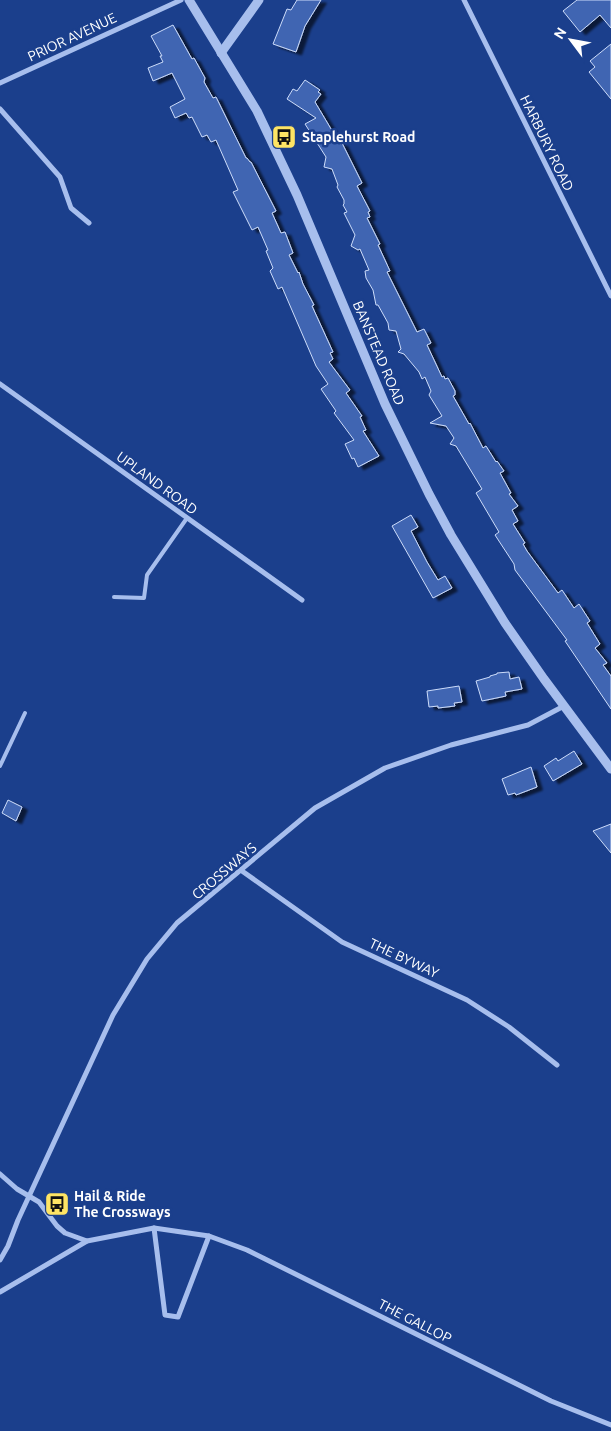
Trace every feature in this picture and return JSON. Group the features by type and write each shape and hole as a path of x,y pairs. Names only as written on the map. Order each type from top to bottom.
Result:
{"street":[{"name":"PRIOR AVENUE","path":"0,83 181,0"},
{"name":"BANSTEAD ROAD","path":"188,0 257,111 297,195 385,404 429,494 472,570 505,623 611,769"},
{"path":"221,53 259,0"},
{"name":"HARBURY ROAD","path":"464,0 611,296"},
{"path":"0,109 60,177 70,208 89,223"},
{"name":"UPLAND ROAD","path":"0,384 302,600"},
{"name":"CROSSWAYS","path":"0,1260 44,1168 112,1015 147,959 177,923 242,871 315,808 385,768 451,746 528,725 564,706"},
{"name":"THE BYWAY","path":"242,871 342,942 466,1000 510,1027 557,1065"},
{"path":"0,1174 17,1189 39,1202 57,1226 65,1233 87,1241"},
{"path":"154,1228 165,1315 178,1317 209,1236"},
{"name":"THE GALLOP","path":"0,1292 87,1241 154,1228 209,1236 248,1250 542,1396 611,1424"}],"lane":[{"path":"114,597 144,598 147,574 187,518"},
{"path":"0,766 25,713"}],"building":[{"path":"297,0 321,0 305,26 296,52 273,44 287,9 291,10"},
{"path":"577,0 611,0 611,28 600,15 580,32 563,11"},
{"path":"173,25 205,78 204,82 213,98 216,97 246,158 251,162 276,211 272,213 281,233 285,232 293,253 289,255 314,305 312,306 333,352 330,353 333,359 329,362 350,390 346,393 362,416 360,417 366,430 363,431 379,456 358,467 345,444 354,440 334,413 336,411 321,389 328,384 316,366 282,287 278,289 270,271 273,268 266,251 268,250 258,227 252,230 233,192 238,190 216,140 211,142 207,135 202,137 192,117 189,118 186,113 175,118 170,107 185,99 172,73 153,81 148,68 163,62 160,56 162,56 151,36"},
{"path":"611,44 611,99 589,72 595,67 590,61"},
{"path":"305,80 320,90 318,92 321,94 315,102 340,144 342,143 362,183 357,186 370,211 368,212 370,217 367,218 380,244 378,245 390,271 387,272 417,332 424,329 431,343 427,345 442,377 448,378 455,391 453,396 483,448 486,446 504,471 500,473 511,493 509,494 518,506 512,510 518,521 513,524 525,543 523,544 558,593 562,590 574,608 579,604 590,621 587,623 600,644 595,648 607,663 603,665 611,676 611,709 565,641 567,640 515,570 514,564 495,535 499,532 476,493 482,489 456,446 450,444 454,438 446,426 430,423 442,416 429,395 431,391 425,377 422,379 419,372 404,354 398,352 401,349 396,331 389,330 388,323 378,305 376,305 373,290 366,278 365,271 369,270 360,249 358,250 351,246 355,235 344,213 347,212 343,205 344,200 337,187 332,169 324,167 326,157 305,124 316,118 287,99 293,89 297,91"},
{"path":"411,515 418,527 411,531 427,562 438,580 445,576 452,588 433,598 392,526"},
{"path":"509,672 510,679 519,677 522,689 505,692 506,696 482,701 476,681 497,673"},
{"path":"459,686 462,702 454,703 455,706 429,707 427,691"},
{"path":"574,751 582,764 553,781 544,766 556,758 558,761"},
{"path":"531,767 537,787 516,795 515,793 508,795 502,779"},
{"path":"8,800 22,807 16,821 2,813"},
{"path":"611,824 611,853 593,831"}],"place":[{"name":"Staplehurst Road","path":"284,137"},
{"name":"Hail & Ride The Crossways","path":"57,1204"}]}
